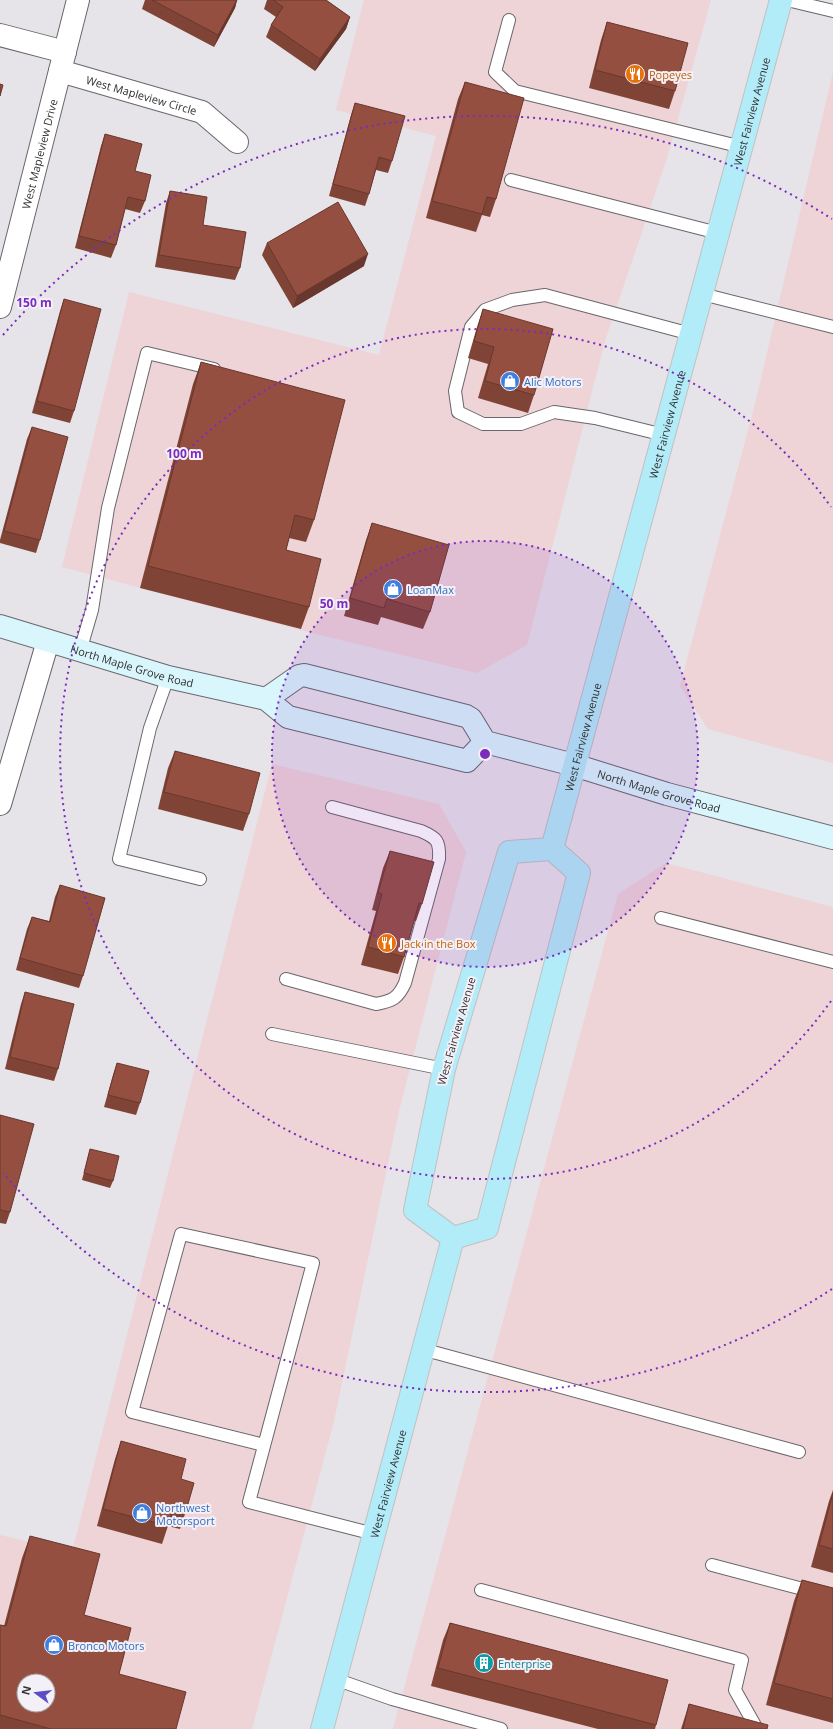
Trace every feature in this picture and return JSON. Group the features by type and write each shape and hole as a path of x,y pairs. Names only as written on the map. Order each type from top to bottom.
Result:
{"main road":[{"name":"West Fairview Avenue","path":"322,1729 422,1349 453,1238 415,1210 444,1069 509,852 552,849 781,0"},
{"name":"North Maple Grove Road","path":"0,626 168,677 266,699 288,717 467,761 485,742 574,765 667,794 833,838"},
{"path":"266,699 299,676 304,675 466,716 471,719 485,742"},
{"path":"453,1238 487,1228 579,873 552,849"}],"street":[{"name":"West Mapleview Drive","path":"0,307 78,0"},
{"name":"West Mapleview Circle","path":"0,35 62,61 202,112 237,142"},
{"path":"0,804 48,641"}],"lane":[{"path":"787,0 833,11"},
{"path":"509,20 495,72 515,91 742,147"},
{"path":"511,180 718,234"},
{"path":"702,294 833,327"},
{"path":"664,435 595,418 554,412 521,424 483,424 458,412 455,391 471,327 485,310 512,300 545,295 692,334"},
{"path":"80,651 92,610 108,508 147,353 222,371"},
{"path":"168,677 150,728 119,859 200,879"},
{"path":"286,980 376,1004 389,1001 399,995 405,983 439,859 439,846 432,836 421,831 332,807"},
{"path":"661,918 833,962"},
{"path":"272,1034 444,1069"},
{"path":"264,1445 132,1412 181,1234 313,1263 249,1502 374,1534"},
{"path":"422,1349 799,1452"},
{"path":"712,1565 833,1597"},
{"path":"481,1590 742,1660 735,1690 758,1729"},
{"path":"335,1679 392,1699 501,1729"}],"shaded area":[{"path":"364,0 711,0 667,158 605,341 527,645 477,673 312,633 62,567 129,292 379,355 436,136 336,110"},
{"path":"833,72 833,763 708,729 680,686 755,404"},
{"path":"272,764 439,804 466,852 399,1111 334,1421 252,1729 0,1729 0,1535 72,1552"},
{"path":"666,863 833,907 833,1729 393,1729 618,894"}],"building":[{"path":"152,0 237,0 218,35"},
{"path":"273,0 326,0 350,17 320,59 271,25 283,7"},
{"name":"Popeyes","path":"607,22 688,43 675,91 595,70"},
{"path":"465,82 524,98 496,199 487,197 482,214 432,201"},
{"path":"0,84 3,85 0,96"},
{"path":"355,103 405,116 392,161 379,157 369,194 333,184"},
{"path":"105,134 142,144 135,171 151,175 145,201 128,197 116,245 79,236"},
{"path":"170,191 207,197 203,225 246,232 240,268 159,255"},
{"path":"338,202 368,254 297,296 267,243"},
{"path":"64,299 101,309 74,411 37,401"},
{"name":"Alic Motors","path":"483,309 553,329 534,395 485,381 494,347 474,341"},
{"path":"201,362 345,400 314,520 295,515 286,550 321,559 309,607 148,566"},
{"path":"32,427 68,437 40,540 4,531"},
{"name":"LoanMax","path":"372,523 449,545 430,612 387,599 384,608 350,598"},
{"path":"175,751 260,773 249,814 164,792"},
{"name":"Jack in the Box","path":"390,851 434,862 422,904 419,903 404,957 368,947 382,894 378,893"},
{"path":"60,885 105,898 83,976 20,958 32,917 50,922"},
{"path":"25,992 74,1004 58,1069 10,1057"},
{"path":"117,1063 149,1071 140,1103 108,1095"},
{"path":"0,1115 34,1124 10,1212 0,1210"},
{"path":"90,1149 119,1156 113,1181 84,1173"},
{"name":"Northwest Motorsport","path":"121,1441 186,1459 181,1479 194,1483 186,1511 173,1508 168,1526 103,1509"},
{"path":"833,1493 833,1549 819,1545"},
{"name":"Bronco Motors","path":"30,1536 100,1554 84,1615 131,1628 119,1674 186,1692 176,1729 51,1729 0,1715 0,1625 6,1626"},
{"path":"802,1580 833,1588 833,1699 774,1683"},
{"name":"Enterprise","path":"450,1623 668,1680 656,1725 438,1668"},
{"path":"689,1704 768,1725 767,1729 683,1729"}],"place":[{"name":"Popeyes","path":"635,74"},
{"name":"Alic Motors","path":"510,381"},
{"name":"LoanMax","path":"393,589"},
{"name":"Jack in the Box","path":"387,943"},
{"name":"Northwest Motorsport","path":"142,1513"},
{"name":"Bronco Motors","path":"54,1645"},
{"name":"Enterprise","path":"484,1663"}]}
